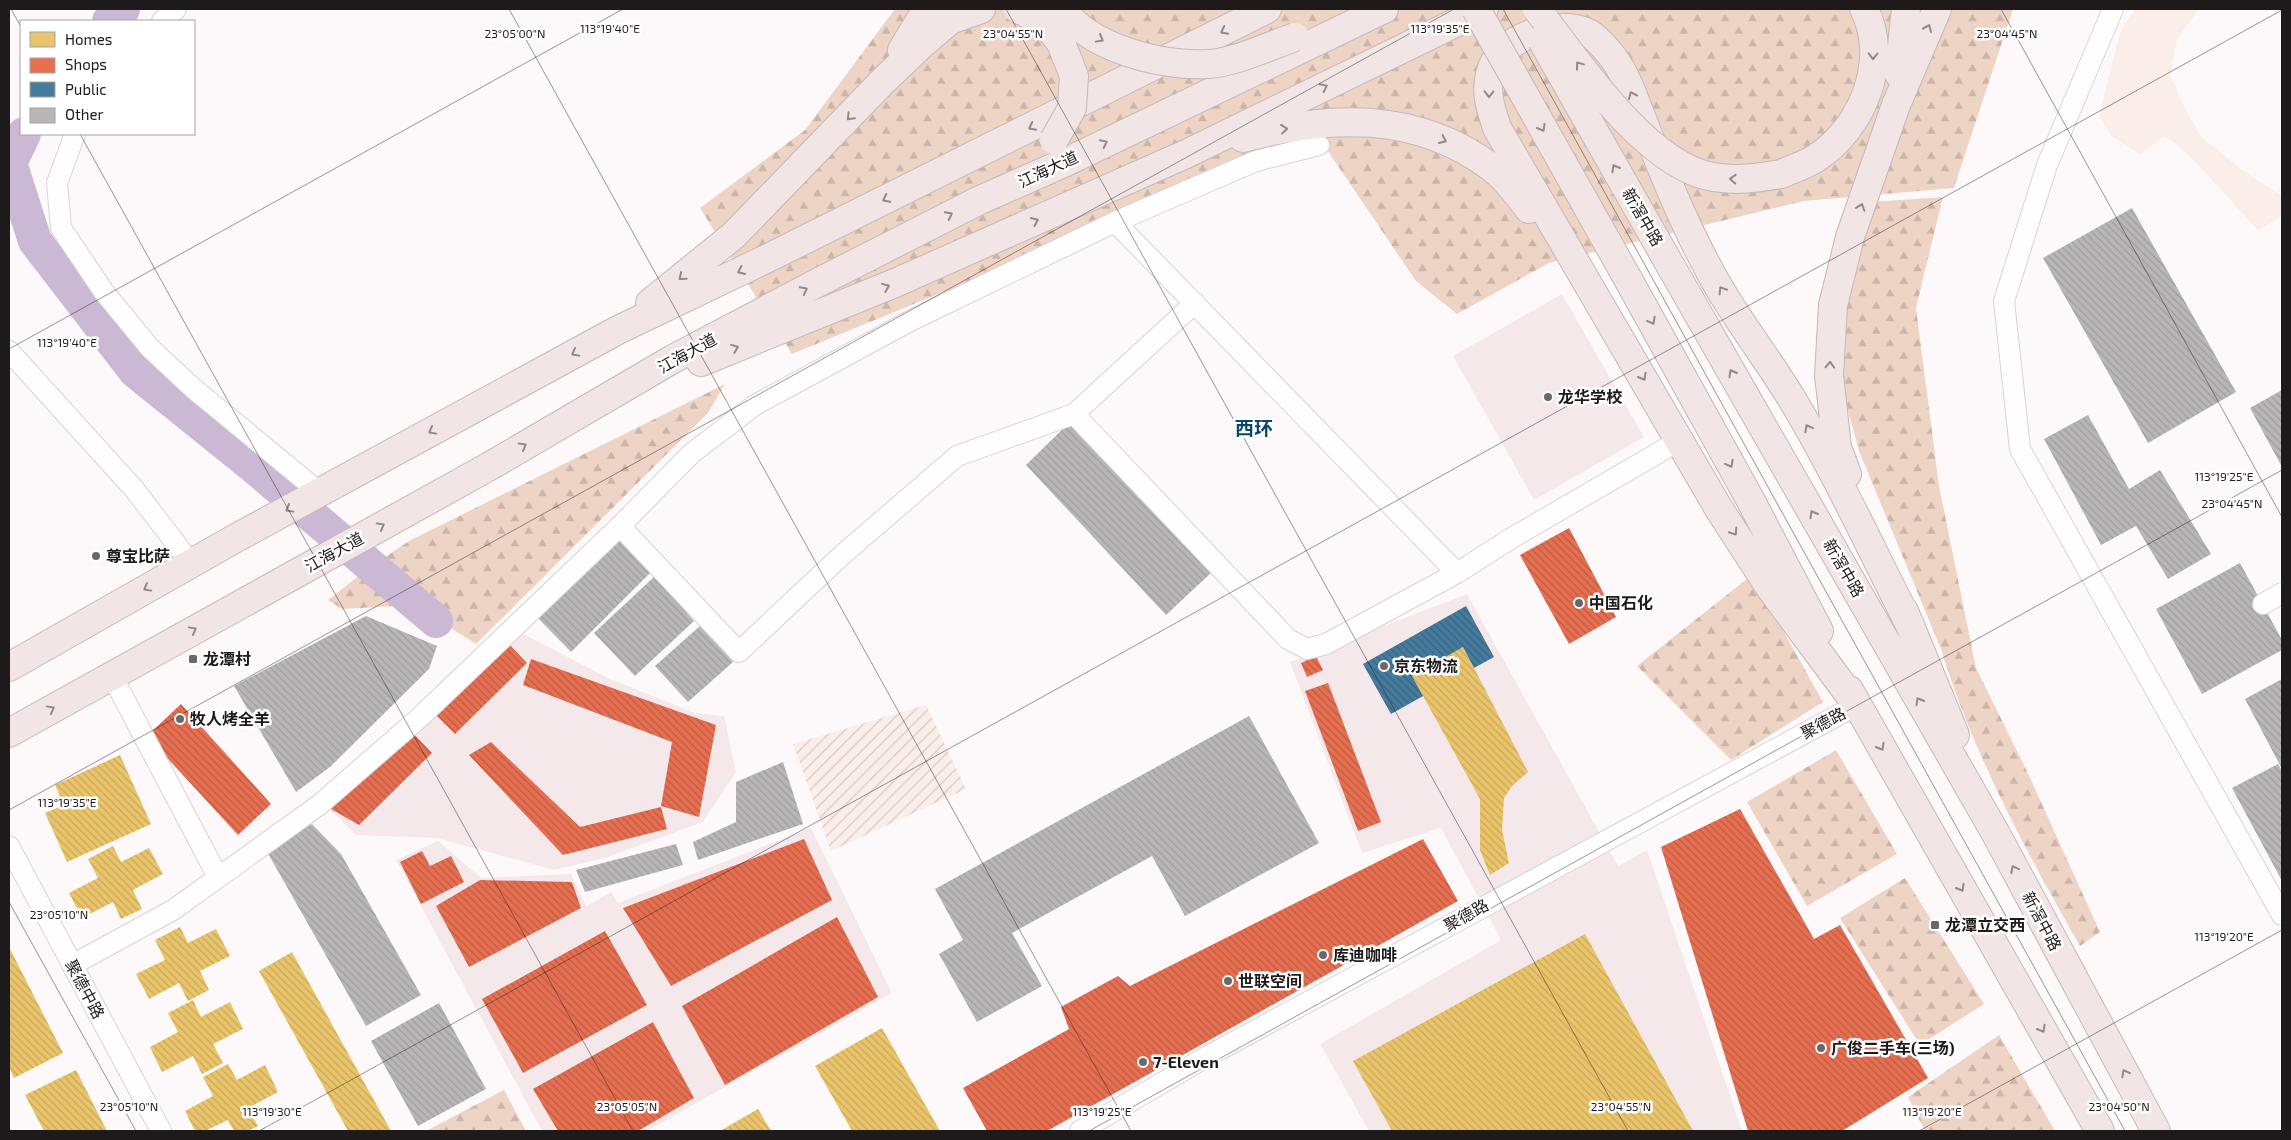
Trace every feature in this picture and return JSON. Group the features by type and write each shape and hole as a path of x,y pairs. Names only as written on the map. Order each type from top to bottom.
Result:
{"highway":[{"path":"883,81 927,9"},
{"path":"618,330 734,235 883,81 950,20 981,9"},
{"path":"980,200 1024,168 1054,140 1072,108 1074,76 1061,43 1043,21 1017,9"},
{"path":"1062,9 1089,33 1125,53 1167,63 1209,64 1248,54 1368,9"},
{"path":"9,667 319,492 618,330 779,253 1268,9"},
{"name":"江海大道","path":"9,733 490,466 698,346 980,200 1066,162 1384,9"},
{"path":"1476,9 1751,501 1857,705 2100,1131"},
{"path":"593,406 895,283 1186,154 1484,9"},
{"name":"新滘中路","path":"1524,9 1996,834 2156,1131"},
{"path":"1537,9 1618,114 1651,144 1682,166 1712,177 1746,179 1781,174 1816,158 1846,133 1864,101 1873,73 1874,43 1864,9"},
{"path":"1896,105 1906,9"},
{"path":"1937,9 1896,105 1850,237 1833,305 1829,374 1837,447 1996,834"},
{"path":"1857,705 1771,589 1719,510 1497,128 1488,99 1490,72 1502,52 1521,38 1546,29 1569,29 1590,34 1615,60 1705,264 1792,399 1827,463 1910,627"},
{"path":"1186,154 1274,130 1354,121 1394,124 1427,132 1492,167 1511,186 1570,263 1618,335"}],"street":[{"path":"163,20 176,9"},
{"path":"2113,9 2047,165 2004,301 2020,449 2282,914"},
{"path":"75,135 56,183 61,228 104,292 150,348 193,388 319,492"},
{"path":"72,965 173,910 319,805 419,718 620,526 692,452 755,405 910,321 1115,222 1256,161 1319,145"},
{"path":"1115,222 1457,573"},
{"path":"620,526 739,652 841,556 957,456 1074,414 1195,303"},
{"path":"9,351 134,489 191,563"},
{"path":"1074,414 1288,639 1307,649 1326,644 1457,573 1510,539 1665,449 1678,439"},
{"path":"2263,604 2282,593"},
{"path":"112,676 218,877"},
{"name":"聚德路","path":"1080,1131 1216,1051 1857,705"},
{"name":"聚德中路","path":"9,846 161,1131"}],"shaded area":[{"path":"2135,9 2199,9 2177,39 2170,75 2201,137 2242,170 2282,196 2282,216 2258,230 2189,155 2165,136 2140,154 2112,136 2099,116 2120,33"},
{"name":"龙华学校","path":"1562,294 1644,437 1534,500 1453,356"},
{"path":"1467,594 1618,866 1647,850 1742,1131 1369,1131 1320,1044 1501,940 1441,828 1362,853 1290,662"},
{"path":"514,629 608,678 695,713 724,716 736,772 703,822 608,857 554,870 437,838 356,835 326,805"},
{"path":"926,705 966,789 831,851 793,744"},
{"path":"811,828 892,993 647,1131 542,1131 396,860 438,841 481,878 571,874 586,906 611,892 618,903"}],"green space":[{"path":"895,9 2013,9 1954,188 1804,201 1549,263 1457,314 1416,281 1319,138 792,354 700,208 805,130"},
{"path":"1943,197 1916,308 1939,486 1976,668 2026,769 2100,932 2080,946 2002,801 1969,726 1941,649 1859,451 1835,362 1871,202"},
{"path":"725,384 708,413 476,644 429,614 396,606 342,609 328,600 366,570 409,541"},
{"path":"1752,575 1823,702 1731,760 1637,666"},
{"path":"1836,750 1897,854 1807,906 1747,802"},
{"path":"1905,878 1984,1004 1920,1045 1840,918"},
{"path":"1999,1035 2055,1131 1925,1131 1908,1097"},
{"path":"504,1090 526,1131 426,1131"}],"building: Homes":[{"path":"1463,647 1528,772 1512,786 1504,798 1502,830 1509,863 1490,875 1480,850 1480,799 1412,676"},
{"path":"120,755 151,824 67,862 45,813 64,805 55,785"},
{"path":"113,846 121,862 149,848 163,874 133,890 142,909 121,919 113,902 82,918 69,893 98,878 88,859"},
{"path":"180,927 188,943 216,929 230,956 200,971 209,990 188,1001 179,983 149,999 136,974 165,960 155,940"},
{"path":"1585,934 1693,1131 1392,1131 1353,1061"},
{"path":"9,947 63,1053 14,1078 9,1067"},
{"path":"292,952 391,1131 348,1131 259,971"},
{"path":"193,1000 201,1017 230,1002 243,1029 213,1044 223,1063 202,1074 193,1056 162,1072 150,1047 178,1032 168,1013"},
{"path":"882,1028 940,1131 852,1131 815,1066"},
{"path":"228,1064 237,1080 265,1065 278,1092 248,1108 258,1126 248,1131 234,1131 228,1120 205,1131 195,1131 185,1111 213,1096 203,1077"},
{"path":"76,1070 107,1131 44,1131 25,1095"},
{"path":"758,1109 771,1131 720,1131"}],"building: Shops":[{"path":"1569,528 1616,617 1569,644 1520,555"},
{"path":"506,641 527,663 455,734 434,713"},
{"path":"1316,656 1323,670 1307,677 1301,663"},
{"path":"531,659 716,725 699,817 661,806 672,742 523,685"},
{"path":"1328,683 1381,822 1358,831 1305,691"},
{"path":"181,704 271,804 238,835 147,736"},
{"path":"411,731 432,753 359,825 331,809"},
{"path":"491,742 580,827 661,807 667,829 563,855 469,755"},
{"path":"1740,809 1814,939 1840,925 1928,1078 1842,1131 1748,1131 1661,847"},
{"path":"804,839 832,900 671,986 623,908"},
{"name":"世联空间","path":"1423,839 1458,901 1047,1131 987,1131 963,1088 1069,1029 1061,1007 1118,976 1130,986"},
{"path":"422,851 430,866 451,856 464,882 421,904 400,862"},
{"path":"480,880 572,882 581,908 469,967 436,906"},
{"path":"837,917 878,997 725,1085 682,1006"},
{"path":"605,931 647,1005 523,1073 482,999"},
{"path":"653,1022 694,1098 638,1131 558,1131 533,1089"}],"building: Public":[{"path":"1466,606 1494,657 1474,668 1463,647 1412,676 1423,696 1391,714 1363,664"}],"building: Other":[{"path":"2132,208 2236,392 2148,443 2043,258"},
{"path":"2282,390 2282,467 2250,408"},
{"path":"2088,415 2129,489 2160,470 2211,554 2168,579 2136,526 2101,545 2044,439"},
{"path":"1071,421 1212,572 1166,615 1026,465"},
{"path":"615,535 652,571 571,652 535,615"},
{"path":"2240,563 2282,640 2282,650 2202,694 2156,609"},
{"path":"655,576 694,621 635,676 594,633"},
{"path":"366,616 437,646 429,669 330,767 296,792 234,686"},
{"path":"701,625 733,662 688,702 655,666"},
{"path":"2282,679 2282,769 2245,699"},
{"path":"1249,716 1319,843 1185,916 1152,856 1012,933 1042,986 977,1022 939,954 963,940 935,889"},
{"path":"783,762 803,824 698,860 693,842 736,822 736,782"},
{"path":"2278,764 2282,771 2282,881 2232,788"},
{"path":"312,824 341,854 421,995 366,1026 266,850"},
{"path":"676,844 683,865 585,892 576,870"},
{"path":"439,1003 486,1089 418,1126 371,1041"}],"waterway":[{"path":"110,20 123,9"},
{"path":"24,135 10,163 35,241 135,371 253,466 436,621"}],"place":[{"name":"龙华学校","path":"1548,397"},
{"name":"尊宝比萨","path":"96,556"},
{"name":"中国石化","path":"1579,603"},
{"name":"龙潭村","path":"193,659"},
{"name":"京东物流","path":"1384,666"},
{"name":"牧人烤全羊","path":"180,719"},
{"name":"龙潭立交西","path":"1935,925"},
{"name":"库迪咖啡","path":"1323,955"},
{"name":"世联空间","path":"1228,981"},
{"name":"广俊二手车(三场)","path":"1821,1048"},
{"name":"7-Eleven","path":"1143,1062"}],"district":[{"name":"西环","path":"1254,428"}]}
